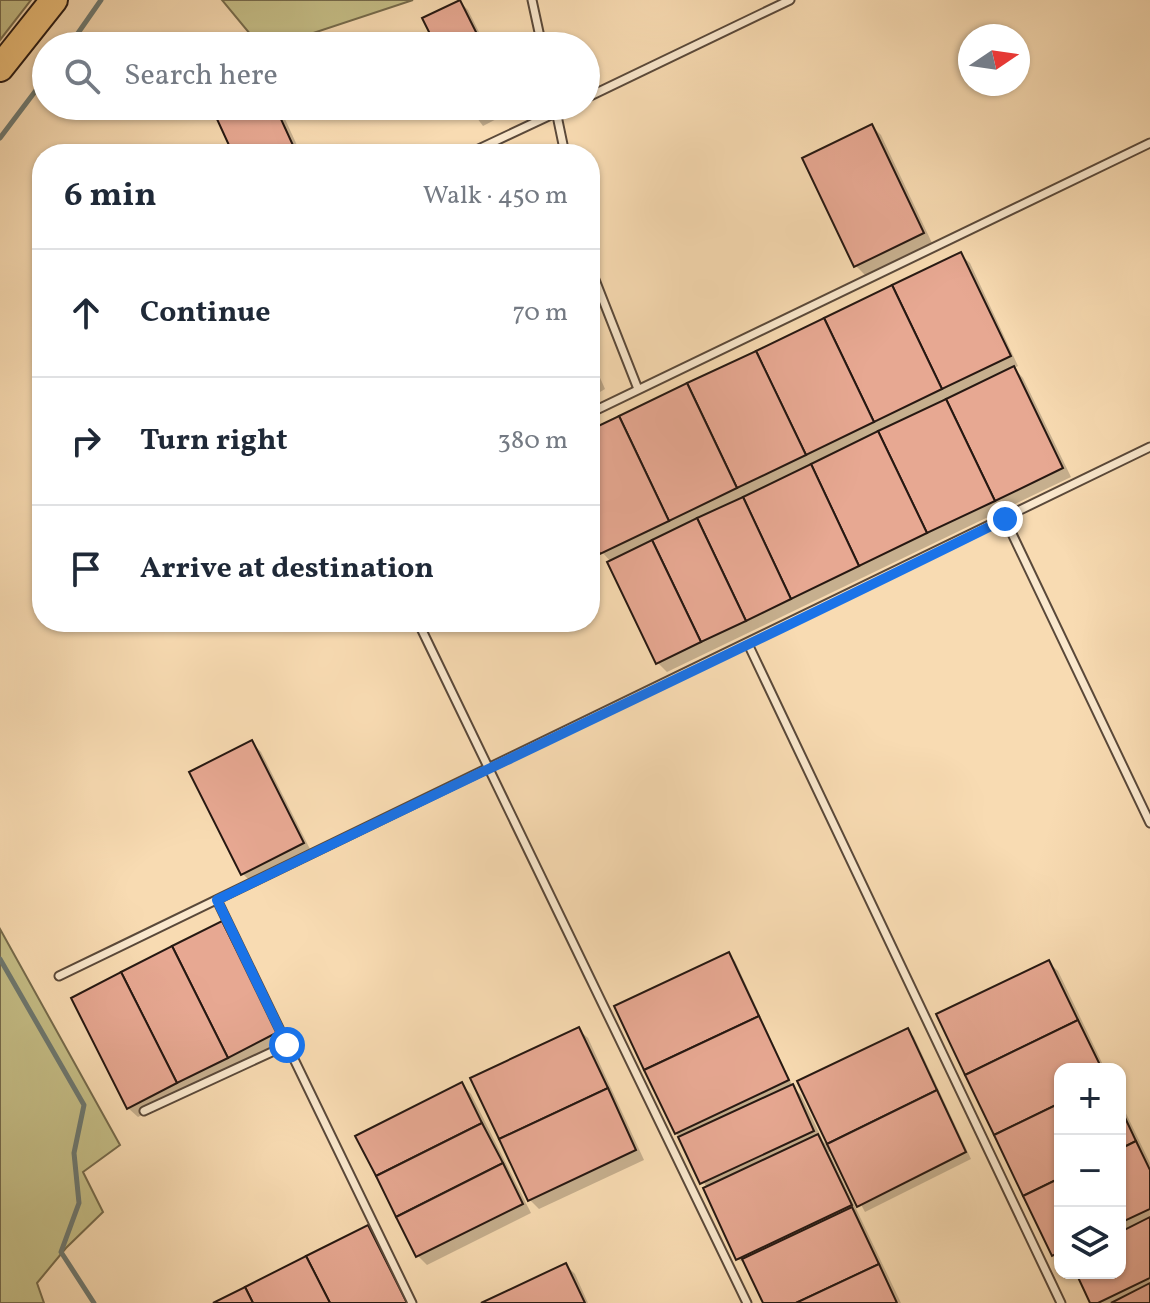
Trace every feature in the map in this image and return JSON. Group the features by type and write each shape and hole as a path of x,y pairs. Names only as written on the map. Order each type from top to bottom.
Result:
{"highway":[{"path":"0,68 49,6"}],"lane":[{"path":"532,0 539,32"},
{"path":"600,91 790,0"},
{"path":"488,144 534,120"},
{"path":"558,120 563,144"},
{"path":"600,408 1149,146"},
{"path":"600,292 638,389"},
{"path":"59,976 489,767 749,646 1150,447"},
{"path":"1005,519 1150,823"},
{"path":"423,632 747,1303"},
{"path":"749,646 1061,1303"},
{"path":"217,900 412,1303"},
{"path":"144,1111 287,1045"}],"shaded area":[{"path":"0,0 31,0 0,40"},
{"path":"222,0 413,0 316,32 248,32"},
{"path":"0,929 120,1145 83,1172 103,1212 66,1248 37,1283 44,1303 0,1303"}],"building":[{"path":"460,0 476,32 429,32 422,18"},
{"path":"217,120 281,120 292,144 228,144"},
{"path":"872,124 924,233 854,267 802,158"},
{"path":"961,252 1011,356 942,389 892,285"},
{"path":"892,285 942,389 874,422 824,318"},
{"path":"824,318 874,422 806,455 756,351"},
{"path":"756,351 806,455 737,488 687,383"},
{"path":"1014,366 1063,468 995,501 946,399"},
{"path":"687,383 737,488 669,521 619,416"},
{"path":"946,399 995,501 927,533 878,431"},
{"path":"619,416 669,521 600,554 600,425"},
{"path":"878,431 927,533 859,566 811,464"},
{"path":"811,464 859,566 791,599 743,497"},
{"path":"743,497 791,599 746,621 697,518"},
{"path":"697,518 746,621 701,642 652,540"},
{"path":"652,540 701,642 656,664 607,562"},
{"path":"252,740 304,843 241,875 189,772"},
{"path":"222,921 278,1032 228,1058 172,946"},
{"path":"172,946 228,1058 177,1083 121,972"},
{"path":"729,952 759,1016 644,1070 614,1006"},
{"path":"1049,960 1078,1020 965,1075 936,1014"},
{"path":"121,972 177,1083 127,1109 71,998"},
{"path":"759,1016 789,1080 675,1134 644,1070"},
{"path":"1078,1020 1099,1063 1054,1063 1054,1106 994,1135 965,1075"},
{"path":"579,1027 608,1088 499,1139 470,1078"},
{"path":"908,1028 937,1090 827,1144 797,1081"},
{"path":"462,1082 482,1123 376,1176 355,1136"},
{"path":"793,1084 814,1131 700,1184 678,1137"},
{"path":"608,1088 636,1150 528,1201 499,1139"},
{"path":"937,1090 966,1152 857,1207 827,1144"},
{"path":"1054,1106 1054,1181 1023,1196 994,1135"},
{"path":"1126,1120 1136,1141 1126,1146"},
{"path":"482,1123 503,1163 396,1217 376,1176"},
{"path":"818,1134 852,1205 736,1260 703,1188"},
{"path":"1136,1141 1150,1170 1150,1209 1126,1220 1126,1207 1126,1146"},
{"path":"503,1163 523,1204 416,1257 396,1217"},
{"path":"1054,1181 1054,1255 1052,1256 1023,1196"},
{"path":"852,1207 879,1264 796,1303 763,1303 742,1259"},
{"path":"1150,1217 1150,1278 1098,1303 1090,1303 1079,1279 1126,1279 1126,1229"},
{"path":"368,1225 407,1303 330,1303 306,1256"},
{"path":"306,1256 330,1303 253,1303 245,1287"},
{"path":"566,1263 585,1303 481,1303"},
{"path":"879,1264 897,1303 796,1303"},
{"path":"1150,1283 1150,1303 1111,1303"},
{"path":"245,1287 253,1303 213,1303"}],"waterway":[{"path":"79,32 101,0"},
{"path":"0,138 32,96"},
{"path":"0,959 84,1105 74,1153 79,1203 61,1252 94,1303"}],"route":[{"path":"287,1045 217,900 489,767 749,646 1005,519"}]}
